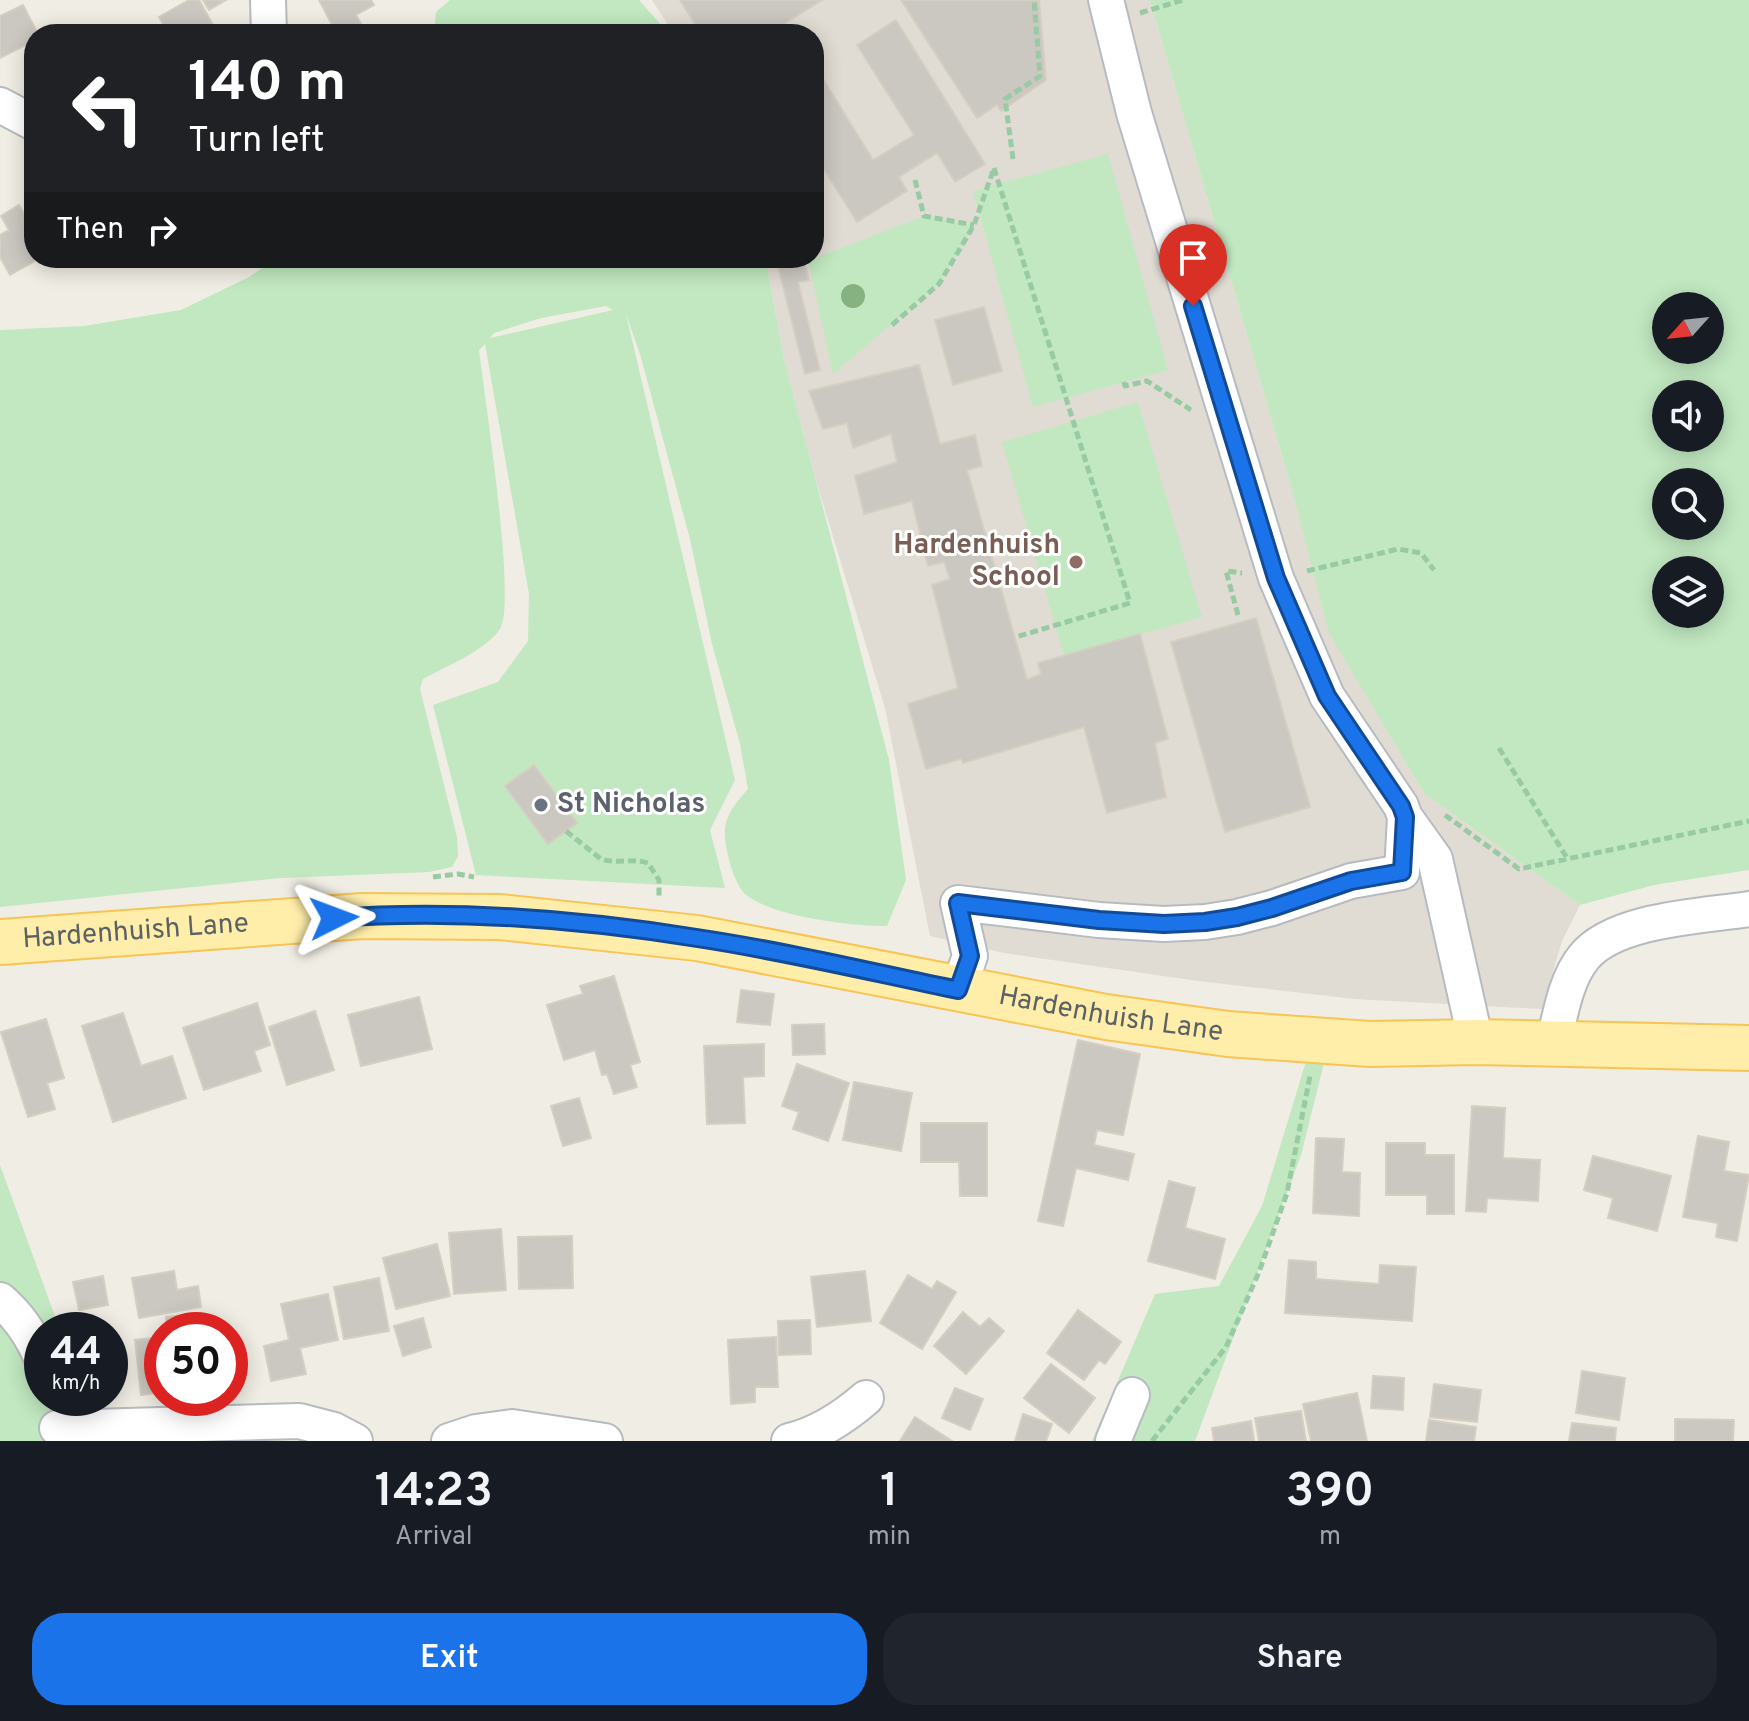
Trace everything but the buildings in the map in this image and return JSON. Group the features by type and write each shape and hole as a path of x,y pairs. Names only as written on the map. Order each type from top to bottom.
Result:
{"main road":[{"name":"Hardenhuish Lane","path":"0,942 363,916 500,917 697,938 958,990 1011,997 1119,1019 1228,1034 1370,1044 1476,1042 1749,1048"}],"street":[{"path":"268,0 269,24"},
{"path":"1109,10 1134,113 1276,578 1327,696 1401,806 1420,813"},
{"path":"0,105 24,118"},
{"path":"1402,872 1420,813"},
{"path":"1420,813 1435,859 1476,1042"},
{"path":"958,990 970,956 958,903 1099,920 1164,924 1205,922 1272,908 1351,881 1402,872 1445,907"},
{"path":"1553,1045 1571,980 1585,956 1594,948 1630,930 1749,909"},
{"path":"0,1300 24,1328"},
{"path":"1113,1441 1132,1395"},
{"path":"789,1441 817,1432 866,1398"},
{"path":"56,1422 299,1421 317,1424 355,1441"},
{"path":"449,1441 495,1427 512,1427 605,1441"}],"path":[{"path":"1013,159 1005,99 1040,76 1034,0"},
{"path":"1109,10 1183,0"},
{"path":"892,325 939,284 974,225 994,168 1130,603 1016,637"},
{"path":"915,180 924,216 974,225"},
{"path":"1124,382 1125,386 1147,381 1232,437"},
{"path":"1276,578 1398,549 1421,553 1434,570"},
{"path":"1499,748 1567,858"},
{"path":"1420,813 1519,869 1749,821"},
{"path":"566,831 608,862 633,860 652,867 659,880 659,907"},
{"path":"1152,1441 1226,1347 1259,1272 1287,1193 1316,1040"}],"shaded area":[{"name":"Hardenhuish School","path":"652,0 1150,0 1292,490 1330,634 1424,793 1580,905 1562,941 1542,1009 1354,999 1198,981 1004,953 930,936 885,708 815,477 784,359 768,272 768,268 824,268 824,24 668,24"}],"green space":[{"path":"450,0 639,0 660,24 435,24 436,12"},
{"path":"1150,0 1749,0 1749,870 1654,885 1580,905 1424,793 1329,633 1292,490"},
{"path":"1108,154 1168,370 1033,407 973,191"},
{"path":"924,216 974,225 939,284 833,374 810,268 824,268 824,255"},
{"path":"262,268 768,268 784,359 889,760 906,880 887,926 834,922 774,909 745,894 734,876 725,826 730,812 748,789 740,744 712,644 690,539 640,354 626,314 735,780 710,830 725,888 476,875 433,705 498,682 528,641 529,594 485,344 479,350 502,541 504,611 500,629 494,637 423,679 420,689 457,837 458,856 452,867 429,872 281,878 0,907 0,330 84,326 181,310","holes":["606,306 613,310 490,338 494,333 541,318"]},
{"path":"1138,402 1202,617 1064,656 1002,442"},
{"path":"1307,1058 1325,1059 1301,1155 1195,1441 1092,1441 1155,1294 1219,1286 1262,1206"},
{"path":"0,1165 53,1312 24,1312 24,1416 91,1416 100,1441 0,1441"}],"place":[{"name":"Hardenhuish School","path":"1076,562"},
{"name":"St Nicholas","path":"541,805"}],"route":[{"path":"334,918 439,915 601,926 697,938 958,990 970,956 958,903 1099,920 1164,924 1205,922 1272,908 1351,881 1402,872 1405,817 1401,806 1327,696 1276,578 1193,306"}]}
